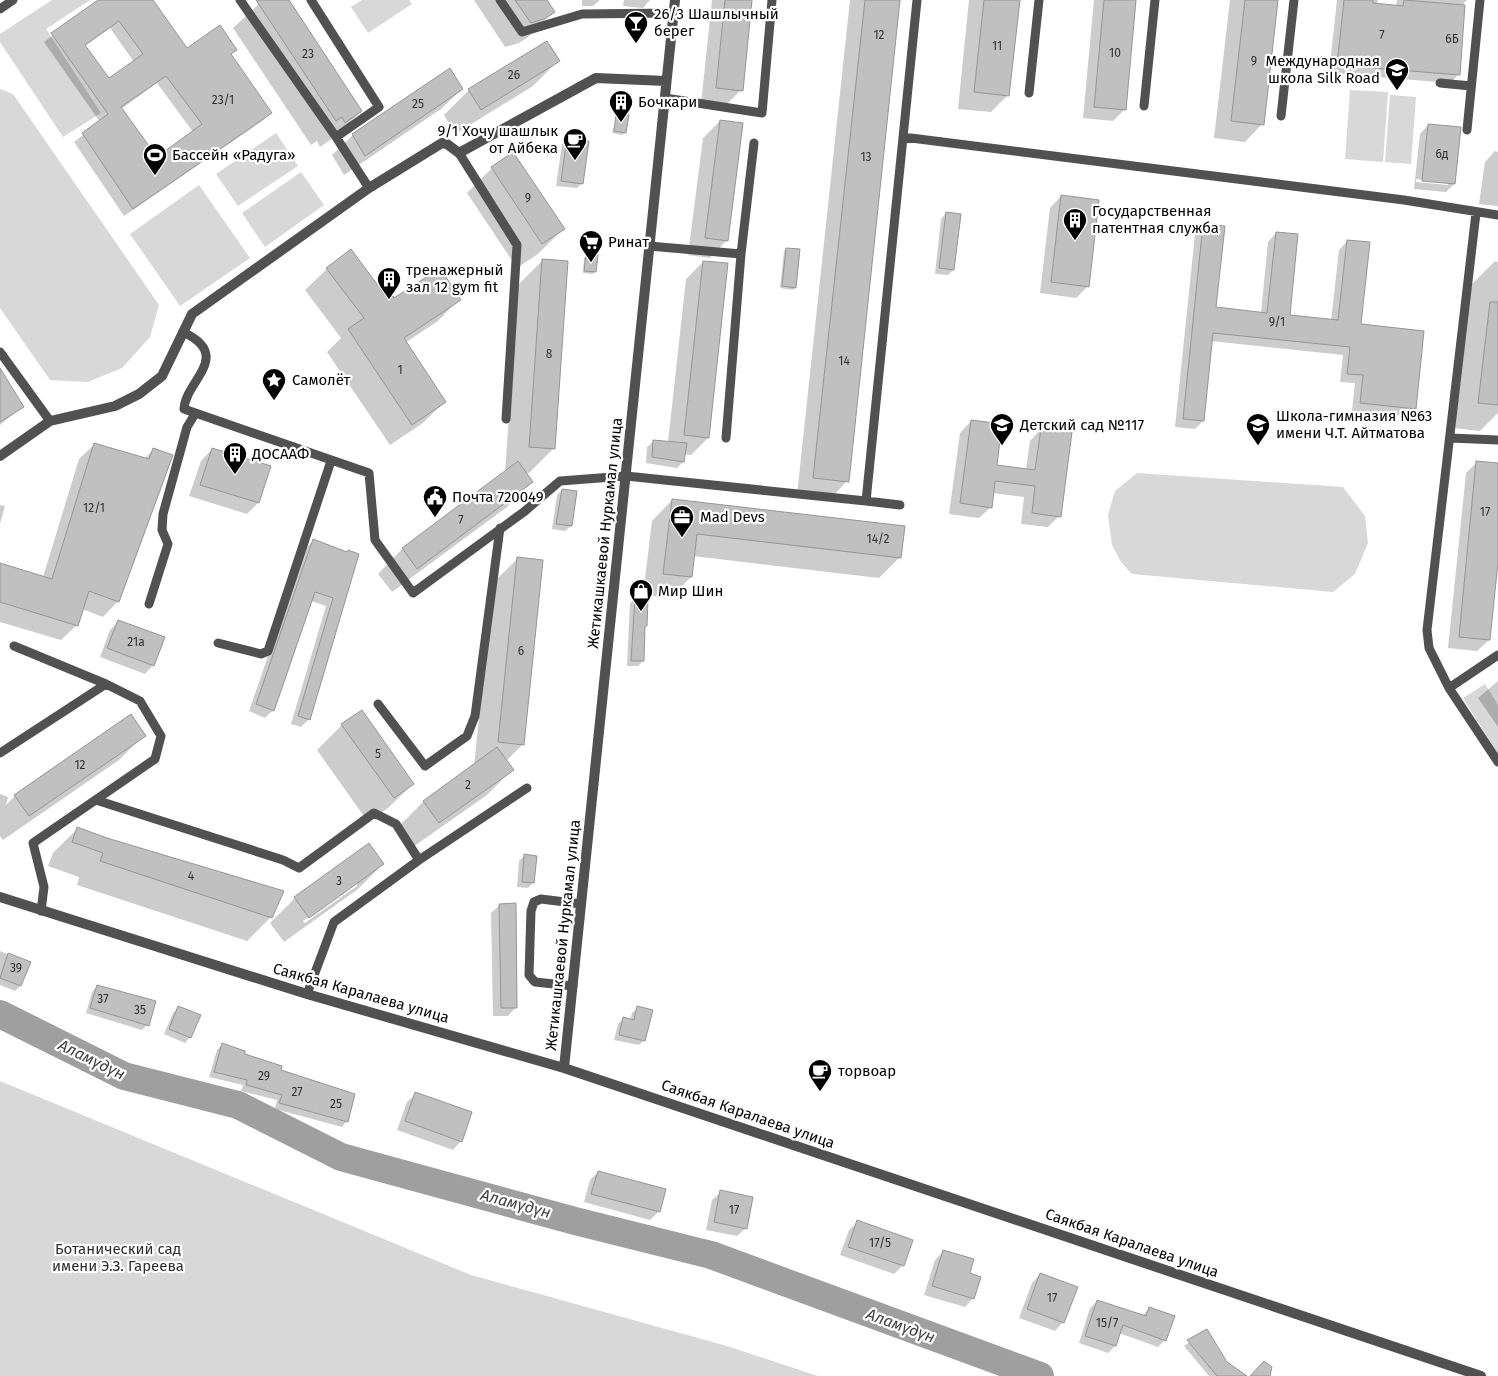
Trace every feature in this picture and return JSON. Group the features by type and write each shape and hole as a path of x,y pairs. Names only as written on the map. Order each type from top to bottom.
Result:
{"street":[{"name":"Жетикашкаевой Нуркамал улица","path":"564,1068 675,0"},
{"path":"0,456 50,421 115,406 139,394 162,376 192,314 369,188 442,143 447,144 459,153 596,78 666,81"},
{"name":"Саякбая Каралаева улица","path":"0,897 307,994 564,1068 1481,1376"}],"lane":[{"path":"0,9 13,0"},
{"path":"240,0 336,137 369,188"},
{"path":"311,0 379,106 336,137"},
{"path":"500,0 522,32 582,14 606,16 674,13"},
{"path":"665,98 762,113 772,0"},
{"path":"866,501 917,0"},
{"path":"1029,93 1039,0"},
{"path":"1144,106 1155,0"},
{"path":"1281,116 1294,0"},
{"path":"1467,130 1480,0"},
{"path":"1440,83 1471,86"},
{"path":"903,138 1404,200 1498,215"},
{"path":"726,438 741,254 754,143"},
{"path":"459,153 517,245 506,419"},
{"path":"1476,213 1427,630 1429,648 1449,688 1498,762"},
{"path":"649,246 741,254"},
{"path":"183,332 201,343 206,356 203,370 184,409 369,473 376,540 413,593 560,481 626,476 900,505"},
{"path":"0,352 50,421"},
{"path":"149,604 168,544 162,530 162,514 187,427 196,414"},
{"path":"1450,438 1498,440"},
{"path":"218,643 261,654 268,652 332,461"},
{"path":"378,704 425,766 467,736 475,716 500,528"},
{"path":"14,646 106,684 140,701 161,736 155,759 33,843 44,887 40,911"},
{"path":"1449,688 1498,655"},
{"path":"0,752 106,684"},
{"path":"307,994 334,922 419,860 527,788"},
{"path":"96,800 284,860 299,868 374,813 396,824 419,860"},
{"path":"573,986 535,982 529,975 531,911 534,902 541,899 581,904"}],"green space":[{"path":"52,0 90,0 46,29 101,113 63,137 0,42 0,34"},
{"path":"362,0 409,0 412,4 368,33 351,7"},
{"path":"0,89 13,94 159,305 150,337 122,368 88,382 50,380 0,308"},
{"path":"1350,90 1388,92 1383,162 1345,159"},
{"path":"1390,95 1416,97 1411,164 1385,162"},
{"path":"276,133 298,166 238,206 216,174"},
{"path":"301,172 324,205 265,247 242,213"},
{"path":"199,185 250,258 180,306 130,234"},
{"path":"1137,473 1343,487 1365,516 1368,543 1355,574 1333,592 1132,574 1121,562 1112,545 1108,515 1115,491"},
{"path":"1485,684 1498,705 1498,754 1463,698"},
{"name":"Ботанический сад имени Э.З. Гареева","path":"0,1081 471,1275 727,1346 818,1376 0,1376"}],"building":[{"path":"98,0 153,0 187,48 220,25 237,50 231,54 272,113 133,209 82,133 108,114 51,33","holes":["119,21 143,54 109,78 85,45","166,76 202,124 157,157 121,107"]},
{"path":"256,0 289,0 362,111 345,123 342,117 336,121"},
{"path":"515,0 547,0 555,12 546,18 531,23"},
{"path":"725,0 752,0 743,91 716,88"},
{"path":"865,0 900,0 849,482 813,478"},
{"path":"984,0 1020,0 1009,96 974,92"},
{"path":"1104,0 1136,0 1126,110 1094,107"},
{"path":"1245,0 1278,0 1264,125 1231,121"},
{"path":"1344,0 1373,0 1373,3 1403,6 1404,0 1465,5 1460,75 1337,65"},
{"path":"547,41 560,61 481,110 468,89"},
{"path":"450,68 463,89 365,156 352,134"},
{"name":"Бочкари","path":"616,114 629,115 626,133 614,131"},
{"path":"720,120 743,123 728,241 705,238"},
{"path":"1428,124 1461,127 1455,184 1422,181"},
{"name":"9/1 Хочу шашлык от Айбека","path":"567,138 589,141 583,184 561,181"},
{"path":"513,152 565,229 542,244 491,167"},
{"name":"Государственная патентная служба","path":"1061,195 1099,200 1089,287 1051,282"},
{"path":"946,212 961,214 954,270 939,268"},
{"path":"1203,224 1225,226 1216,307 1267,313 1276,232 1298,234 1290,315 1338,320 1347,240 1370,242 1361,324 1424,331 1416,409 1360,403 1363,375 1347,374 1350,347 1213,333 1204,421 1183,419"},
{"path":"786,248 800,249 796,288 782,286"},
{"path":"351,249 388,299 393,296 394,298 440,268 461,300 404,338 446,402 412,425 348,329 364,318 326,268"},
{"name":"Ринат","path":"586,254 598,255 596,272 584,271"},
{"path":"542,259 568,261 555,449 529,447"},
{"path":"703,261 728,263 709,438 684,435"},
{"path":"1490,302 1498,302 1498,405 1478,403"},
{"path":"0,368 24,407 0,422"},
{"path":"971,420 1002,424 997,465 1035,470 1041,428 1072,432 1061,517 1032,513 1035,486 995,481 992,508 960,503"},
{"path":"653,440 687,443 684,462 652,457"},
{"path":"94,443 149,459 153,448 173,455 119,602 89,591 78,626 0,602 0,563 52,579"},
{"name":"ДОСААФ","path":"212,448 271,466 259,503 200,485"},
{"path":"518,461 533,482 417,569 402,548"},
{"path":"1476,461 1498,463 1498,562 1490,640 1459,637"},
{"path":"562,489 577,491 572,526 556,524"},
{"path":"672,499 905,526 901,558 697,534 692,577 663,574"},
{"path":"313,539 347,552 348,550 359,554 310,720 298,716 333,598 315,592 274,711 256,704"},
{"path":"517,557 543,560 524,745 498,742"},
{"path":"635,597 648,598 644,661 631,661"},
{"path":"118,620 165,637 154,666 107,648"},
{"path":"362,710 414,784 394,798 341,724"},
{"path":"131,714 146,736 29,816 14,795"},
{"path":"497,747 514,770 439,823 423,801"},
{"path":"77,827 107,838 284,891 272,918 100,861 103,853 72,842"},
{"path":"369,843 384,864 309,918 294,897"},
{"path":"524,854 537,856 534,883 522,882"},
{"path":"516,903 517,1008 501,1008 499,904"},
{"path":"8,953 31,962 21,986 0,978"},
{"path":"97,985 156,1001 149,1026 90,1008"},
{"path":"178,1006 201,1015 191,1038 169,1029"},
{"path":"637,1006 653,1010 645,1041 619,1035 623,1017 634,1020"},
{"path":"222,1043 245,1051 245,1054 282,1066 281,1070 355,1094 348,1122 279,1103 282,1095 246,1085 247,1080 214,1072"},
{"path":"415,1092 472,1112 462,1142 405,1121"},
{"path":"598,1171 666,1189 660,1212 591,1194"},
{"path":"720,1190 753,1197 747,1229 714,1222"},
{"path":"857,1220 913,1240 904,1266 848,1247"},
{"path":"943,1250 974,1259 970,1273 981,1277 974,1299 932,1286"},
{"path":"1040,1273 1078,1287 1064,1323 1027,1309"},
{"path":"1097,1300 1146,1316 1149,1307 1175,1316 1166,1341 1123,1325 1116,1346 1085,1336"},
{"path":"1207,1329 1227,1362 1247,1376 1217,1376 1187,1340"},
{"path":"1264,1361 1272,1367 1270,1376 1250,1376"}],"waterway":[{"name":"Аламүдүн","path":"0,1014 124,1076 238,1105 341,1157 575,1221 711,1255 1040,1376"}],"place":[{"name":"26/3 Шашлычный берег","path":"636,44"},
{"name":"Международная школа Silk Road","path":"1397,91"},
{"name":"Бочкари","path":"621,123"},
{"name":"9/1 Хочу шашлык от Айбека","path":"575,161"},
{"name":"Бассейн «Радуга»","path":"155,176"},
{"name":"Государственная патентная служба","path":"1075,241"},
{"name":"Ринат","path":"591,263"},
{"name":"тренажерный зал 12 gym fit","path":"389,300"},
{"name":"Самолёт","path":"274,401"},
{"name":"Детский сад №117","path":"1002,446"},
{"name":"Школа-гимназия №63 имени Ч.Т. Айтматова","path":"1258,446"},
{"name":"ДОСААФ","path":"235,475"},
{"name":"Почта 720049","path":"435,518"},
{"name":"Mad Devs","path":"682,538"},
{"name":"Мир Шин","path":"641,612"},
{"name":"торвоар","path":"820,1092"}]}
